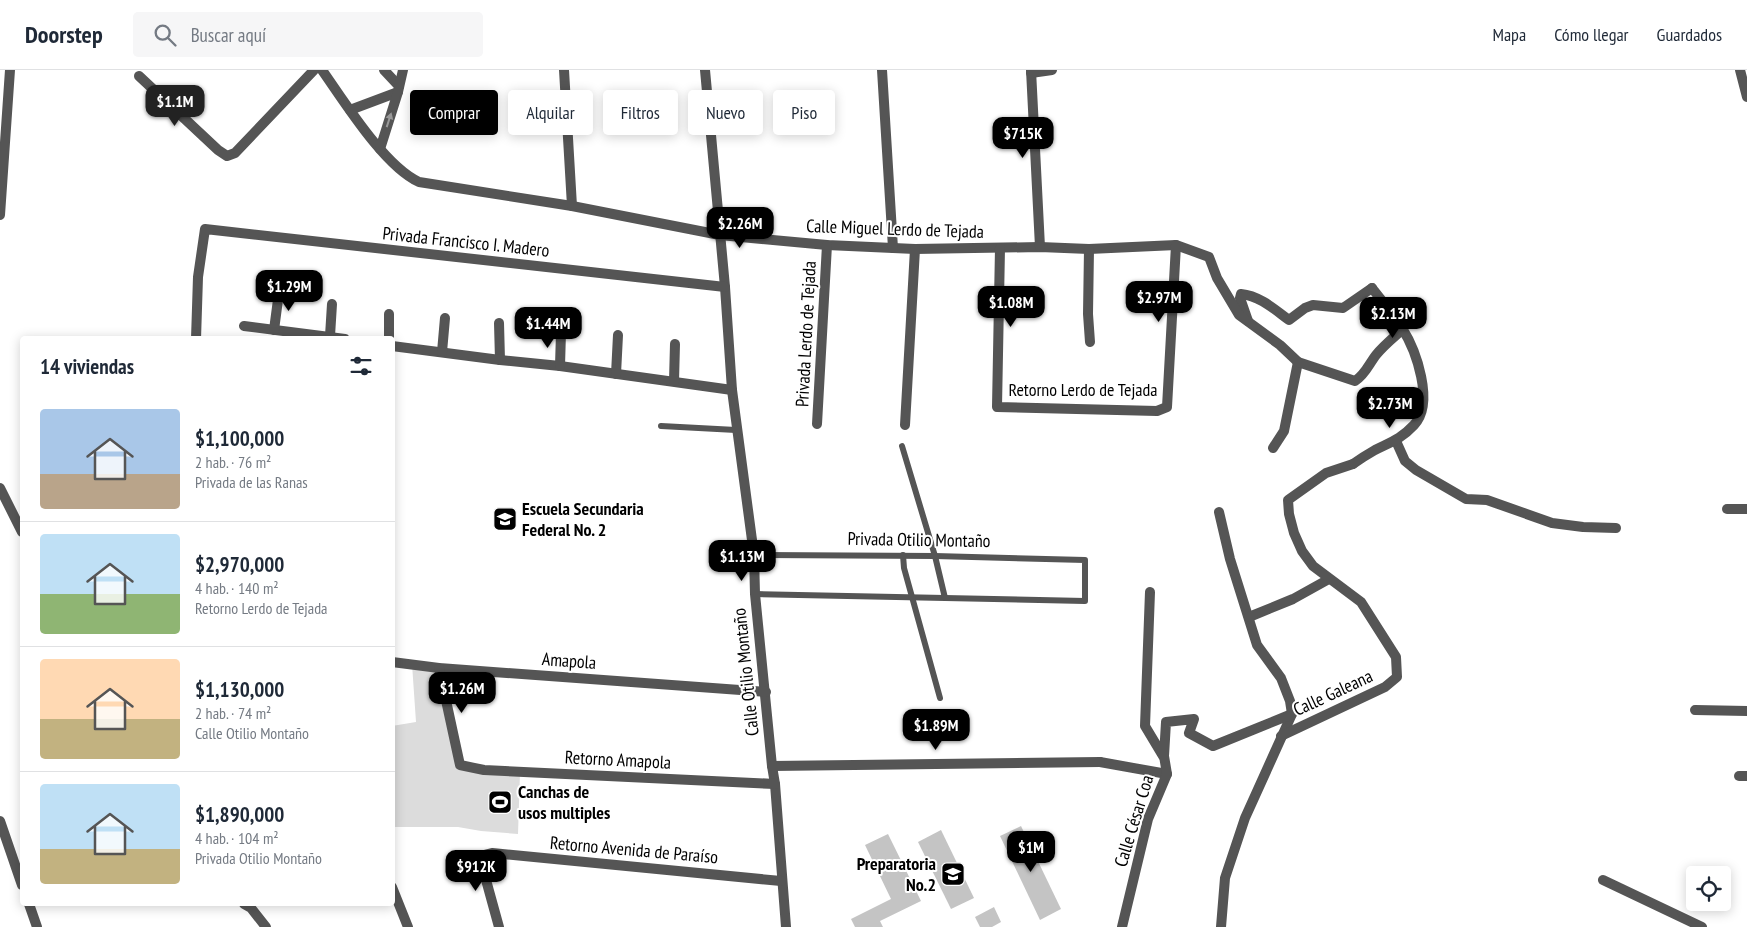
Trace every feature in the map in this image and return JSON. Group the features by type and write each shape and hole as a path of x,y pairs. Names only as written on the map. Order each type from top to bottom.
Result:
{"street":[{"path":"0,215 10,70"},
{"path":"138,76 218,150 227,156 235,153 314,70"},
{"name":"Calle Miguel Lerdo de Tejada","path":"322,70 380,149 409,177 418,182 572,206 720,235 827,245 915,249 1089,248 1176,245"},
{"path":"384,70 399,89"},
{"path":"380,149 403,70"},
{"path":"564,70 572,206"},
{"name":"Calle Otilio Montaño","path":"705,70 725,287 732,390 754,555 755,594 775,784 786,927"},
{"path":"882,70 893,248"},
{"path":"1040,247 1031,72 1052,70"},
{"path":"1740,70 1747,97"},
{"path":"350,110 399,89"},
{"name":"Privada Francisco I. Madero","path":"196,336 198,277 204,229 725,287"},
{"name":"Privada Lerdo de Tejada","path":"817,424 827,245"},
{"path":"1176,245 1209,257 1217,278 1239,314 1280,345 1298,362 1356,381 1362,377 1382,348 1403,329"},
{"name":"Retorno Lerdo de Tejada","path":"1000,248 997,407 1158,411 1167,407 1176,245"},
{"path":"1089,248 1088,314 1090,342"},
{"path":"905,425 915,249"},
{"path":"1248,321 1240,298 1241,294 1249,295 1262,301 1289,320 1305,308 1313,305 1343,308 1372,288 1403,329 1415,357 1423,386 1423,406 1415,424 1396,441 1353,464 1326,473 1288,500 1292,524 1302,551 1313,566 1329,579 1293,599 1249,617"},
{"path":"274,330 279,292"},
{"path":"244,326 330,336 332,304"},
{"path":"389,314 389,336"},
{"path":"442,352 445,318"},
{"path":"499,322 500,360"},
{"path":"560,366 561,332"},
{"path":"616,374 618,335"},
{"path":"674,382 675,344"},
{"path":"395,346 560,366 732,390"},
{"path":"1273,448 1284,431 1298,362"},
{"path":"1396,441 1405,461 1416,470 1466,498 1487,500 1552,523 1583,528 1616,528"},
{"path":"0,488 20,528"},
{"path":"1727,509 1747,509"},
{"path":"1220,512 1230,559 1257,645 1281,678 1290,701 1292,714 1245,818 1225,878 1221,927"},
{"name":"Calle Galeana","path":"1281,736 1386,687 1397,677 1396,657 1361,602 1329,579"},
{"path":"1150,592 1145,726 1164,756"},
{"name":"Amapola","path":"395,662 438,668 766,692"},
{"name":"Retorno Amapola","path":"438,668 460,765 484,770 775,784"},
{"path":"1695,710 1747,711"},
{"name":"Calle César Coa","path":"1122,927 1148,819 1167,774 1164,756 1166,722 1194,719 1189,733 1213,746 1292,714"},
{"path":"772,766 1100,762 1167,774"},
{"path":"0,821 20,870"},
{"name":"Retorno Avenida de Paraíso","path":"499,927 483,869 484,855 492,853 781,881"},
{"path":"1603,880 1702,927"},
{"path":"395,894 408,927"},
{"path":"30,906 37,927"},
{"path":"248,906 266,927"}],"lane":[{"path":"661,426 736,430"},
{"path":"755,594 945,598 935,556 902,446"},
{"name":"Privada Otilio Montaño","path":"754,555 903,555 1085,560 1085,601 945,598"},
{"path":"903,555 940,698"}],"shaded area":[{"path":"412,664 439,668 460,765 520,773 518,834 458,827 395,827 395,726 416,722"}],"building":[{"path":"1021,826 1061,909 1040,920 1000,836"},
{"path":"941,830 974,898 951,909 918,842"},
{"path":"888,834 921,901 880,921 883,927 855,927 851,919 891,899 865,845"},
{"path":"994,907 1001,922 992,927 980,927 975,917"}],"place":[{"name":"Escuela Secundaria Federal No. 2","path":"505,519"},
{"name":"Canchas de usos multiples","path":"500,802"},
{"name":"Preparatoria No.2","path":"953,874"}]}
